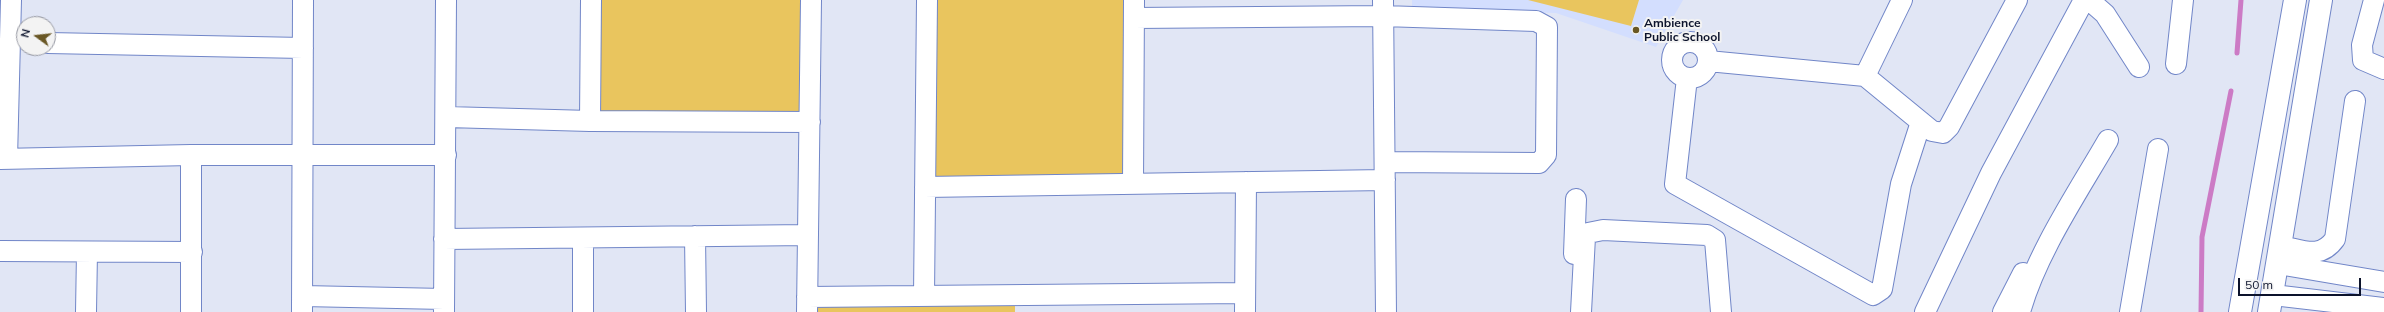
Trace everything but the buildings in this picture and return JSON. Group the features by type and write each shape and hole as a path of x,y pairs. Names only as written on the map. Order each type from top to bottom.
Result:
{"main road":[{"path":"2240,312 2295,0"},
{"path":"2271,303 2321,0"}],"street":[{"path":"11,0 16,43 3,159 191,155 446,155"},
{"path":"304,0 303,304 444,305 447,117 446,0"},
{"path":"590,121 591,0"},
{"path":"811,0 807,304 924,296 1021,304 1245,302 1246,182"},
{"path":"924,296 927,0"},
{"path":"1865,76 1902,0"},
{"path":"1708,61 1865,76 1932,131 1943,133 1950,127 2017,0"},
{"path":"1925,312 1990,173 2084,0"},
{"path":"2089,0 2105,14 2139,67"},
{"path":"2176,64 2183,0"},
{"path":"2374,0 2362,45 2363,60 2384,69"},
{"path":"925,187 1133,184 1246,182 1385,171 1539,163 1546,155 1547,27 1536,21 1383,8 1134,9 1133,184"},
{"path":"1383,8 1386,312"},
{"path":"1690,41 1701,45 1705,50 1708,61 1707,67 1699,76 1687,78 1681,77 1673,68 1672,55 1678,45 1690,41"},
{"path":"56,43 303,48"},
{"path":"1687,78 1675,184 1873,295 1882,289 1901,184 1920,122"},
{"path":"2280,255 2317,252 2329,248 2335,239 2355,101"},
{"path":"447,117 590,121 810,122"},
{"path":"2020,312 2024,298 2052,239 2108,140"},
{"path":"2130,312 2158,149"},
{"path":"191,155 191,312"},
{"path":"1572,312 1576,199"},
{"path":"1581,312 1585,237 1588,233 1603,230 1707,235 1715,240 1721,312"},
{"path":"444,239 808,235"},
{"path":"695,236 696,312"},
{"path":"2003,312 2041,236"},
{"path":"582,238 583,312"},
{"path":"0,251 192,252"},
{"path":"86,252 86,312"},
{"path":"2280,255 2332,273 2384,282"},
{"path":"2330,300 2332,273"},
{"path":"2271,303 2330,300 2384,308"}],"shaded area":[{"path":"597,0 806,0 804,116 596,115"},
{"path":"933,0 1128,0 1128,174 930,177"},
{"name":"Ambience Public School","path":"1412,0 1683,0 1656,47 1556,13 1412,9"},
{"name":"Ambience Public School","path":"1528,0 1639,0 1631,26"},
{"path":"1015,303 1015,312 813,312 813,304"}],"waterway":[{"path":"2237,53 2241,0"},
{"path":"2201,312 2202,237 2231,91"}],"place":[{"name":"Ambience Public School","path":"1636,30"}]}
